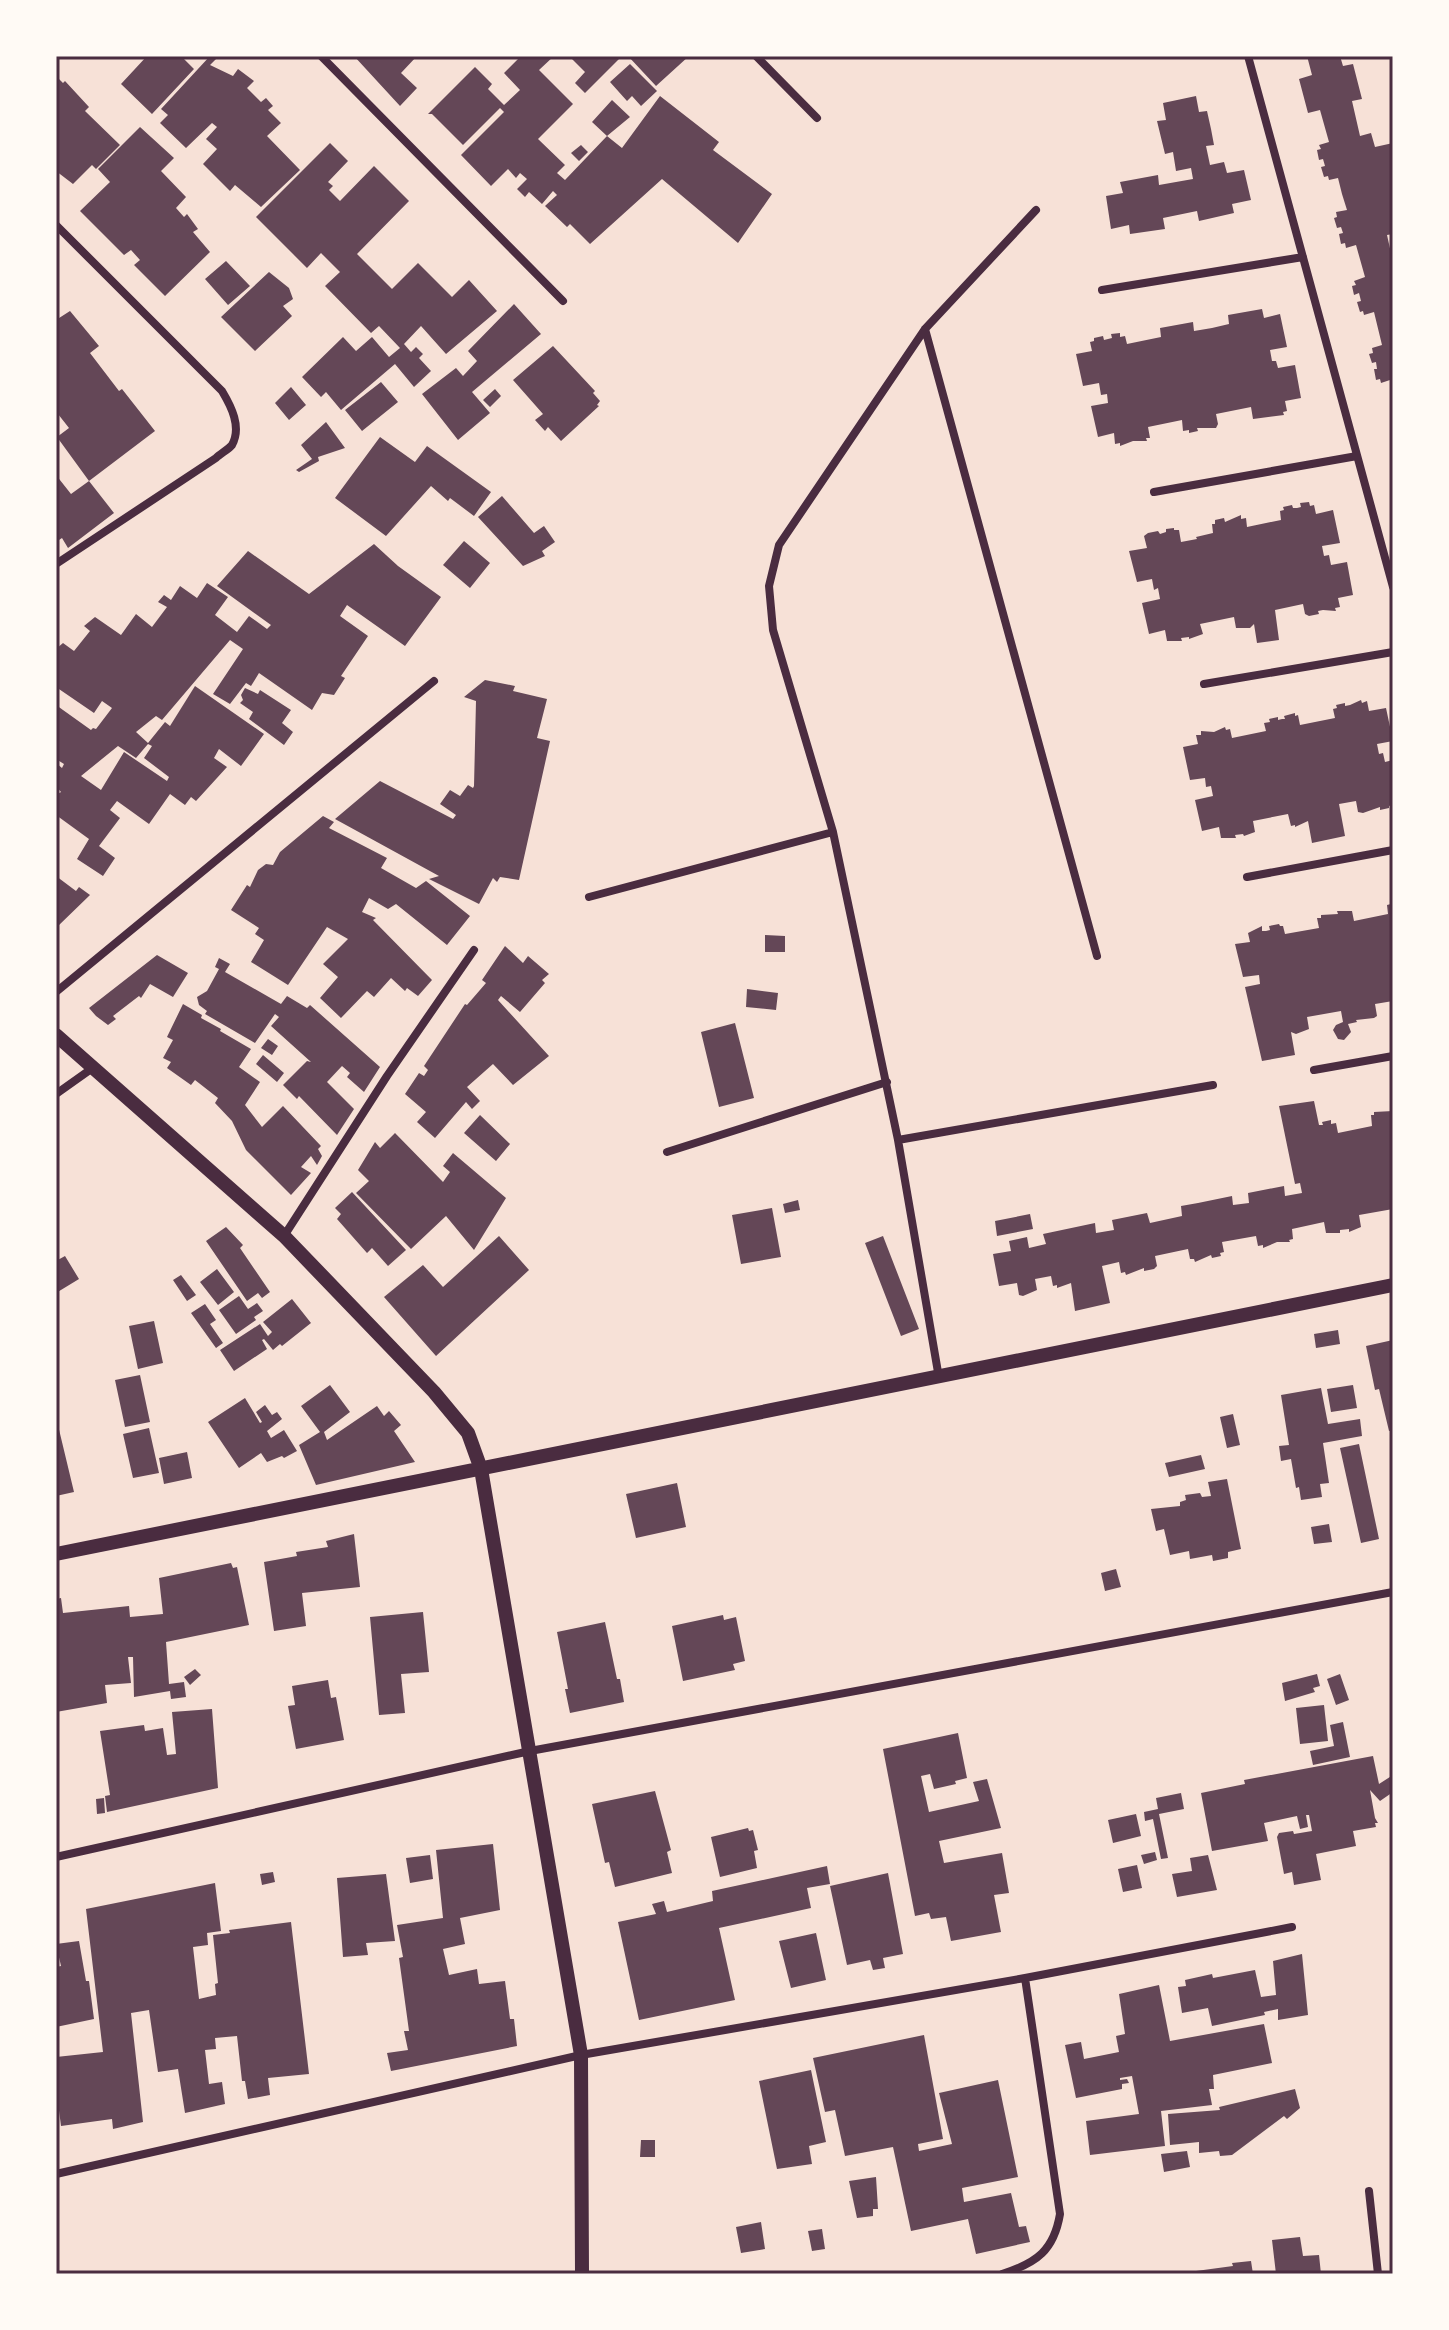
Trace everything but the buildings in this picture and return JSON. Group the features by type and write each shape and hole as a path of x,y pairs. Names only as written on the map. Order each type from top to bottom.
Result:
{"street":[{"path":"321,56 563,301"},
{"path":"756,56 817,118"},
{"path":"1248,56 1393,587"},
{"path":"939,1378 887,1082 833,832 773,630 769,586 779,545 925,329 1036,210"},
{"path":"56,225 222,391 232,408 236,426 232,445 216,458 56,564"},
{"path":"1102,290 1303,257"},
{"path":"925,329 1097,956"},
{"path":"1154,492 1357,456"},
{"path":"1204,684 1393,652"},
{"path":"56,992 434,681"},
{"path":"589,897 833,832"},
{"path":"1247,877 1393,850"},
{"path":"284,1236 387,1076 474,950"},
{"path":"56,1035 284,1236 434,1392 468,1433 481,1469 581,2055 582,2274"},
{"path":"1314,1070 1393,1056"},
{"path":"56,1094 94,1066"},
{"path":"667,1152 887,1082"},
{"path":"898,1140 1213,1085"},
{"path":"56,1554 1393,1285"},
{"path":"56,1857 530,1751 1393,1592"},
{"path":"56,2174 581,2055 1025,1978 1292,1927"},
{"path":"1002,2274 1045,2252 1056,2235 1060,2214 1025,1978"},
{"path":"1369,2191 1378,2274"}]}
